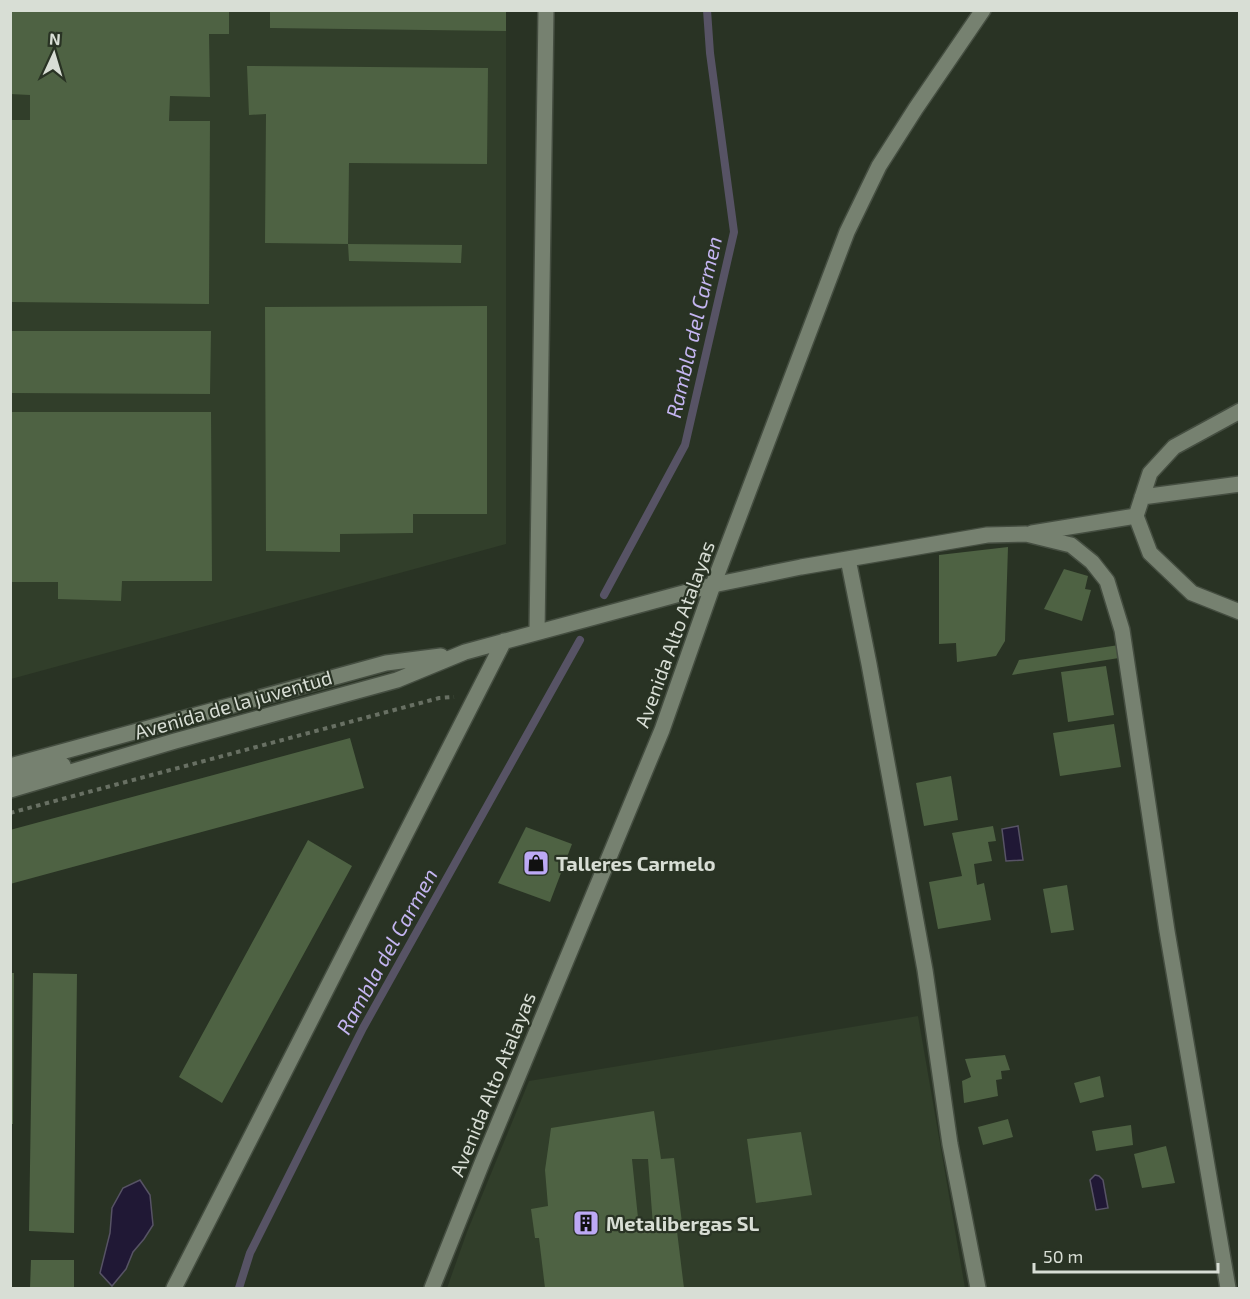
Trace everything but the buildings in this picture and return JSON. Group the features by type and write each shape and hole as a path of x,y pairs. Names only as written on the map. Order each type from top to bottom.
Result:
{"street":[{"path":"537,632 546,10"},
{"name":"Avenida Alto Atalayas","path":"432,1288 662,730 713,585 846,232 879,166 983,10"},
{"path":"1239,411 1174,447 1150,473 1136,516 1150,553 1192,593 1239,612"},
{"path":"1142,498 1239,484"},
{"path":"1026,534 1136,516"},
{"path":"1026,534 1071,544 1092,561 1107,581 1122,630 1167,931 1228,1288"},
{"name":"Avenida de la juventud","path":"10,790 175,741 397,680 465,652 713,585 987,535 1026,534"},
{"path":"848,559 919,936 950,1144 978,1288"},
{"path":"174,1288 504,641"},
{"name":"Avenida de la juventud","path":"10,766 386,663 465,652"},
{"path":"10,779 45,769 175,741"}],"path":[{"path":"10,813 439,698 457,697 471,708"}],"shaded area":[{"path":"11,11 506,11 506,544 11,679"},
{"path":"1018,826 1023,860 1006,861 1002,829"},
{"path":"918,1016 965,1288 447,1288 467,1232 529,1081"},
{"path":"1095,1175 1103,1180 1108,1208 1096,1210 1090,1180"},
{"path":"140,1180 150,1195 153,1225 133,1252 126,1269 112,1286 100,1273 110,1233 112,1208 123,1188"}],"waterway":[{"name":"Rambla del Carmen","path":"604,595 685,445 734,232 710,53 707,10"},
{"name":"Rambla del Carmen","path":"239,1288 250,1253 363,1028 580,640"}],"place":[{"name":"Talleres Carmelo","path":"536,863"},
{"name":"Metalibergas SL","path":"586,1223"}]}
